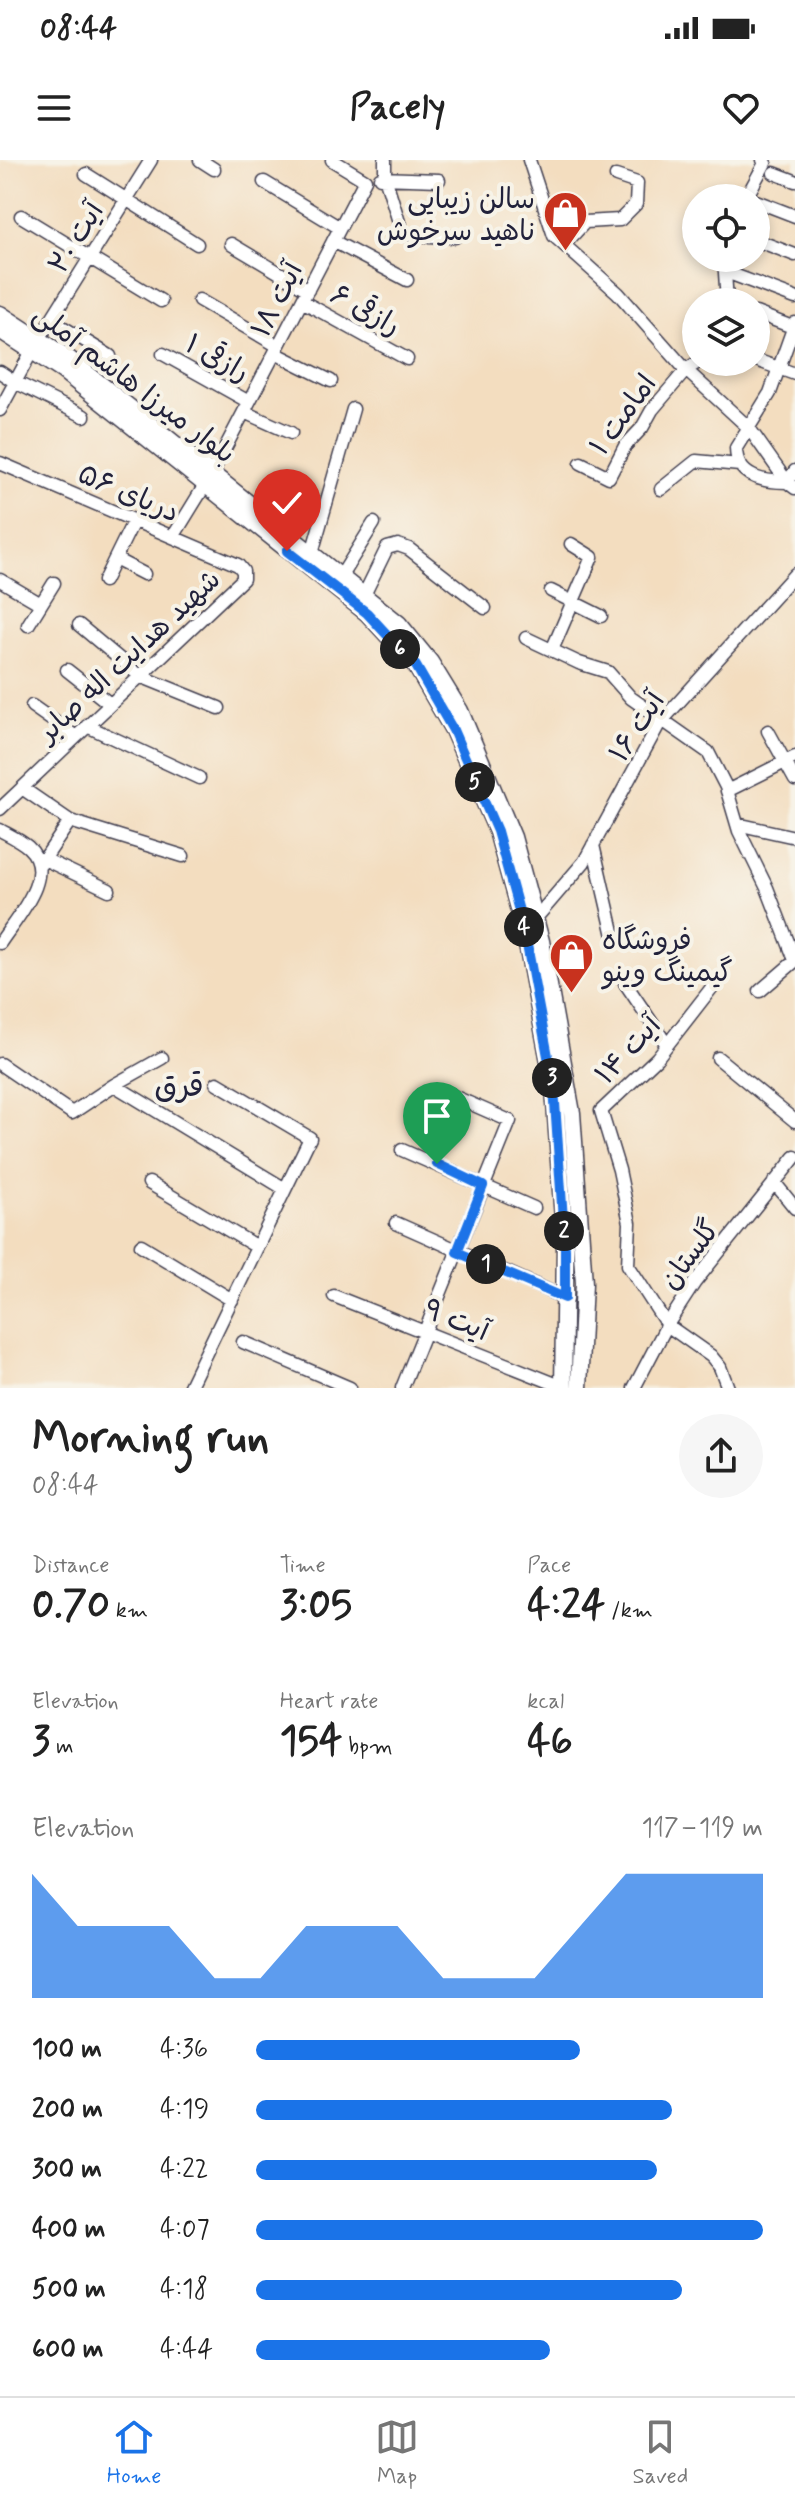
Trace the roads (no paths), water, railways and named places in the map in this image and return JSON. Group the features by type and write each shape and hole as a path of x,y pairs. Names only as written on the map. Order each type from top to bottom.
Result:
{"main road":[{"name":"بلوار میرزا هاشم آملی","path":"0,314 35,345"},
{"name":"بلوار میرزا هاشم آملی","path":"0,330 69,359 208,479 293,546 367,613 416,666 453,730 497,831 572,1113 584,1283 579,1388"},
{"name":"بلوار میرزا هاشم آملی","path":"293,546 312,553 399,624 430,662 460,711 513,837 535,919 554,1088 565,1249 563,1388"}],"street":[{"name":"آیت ۲۰","path":"0,410 35,345 151,160"},
{"path":"200,160 214,169"},
{"path":"332,160 365,180 385,177 439,180"},
{"path":"385,160 385,177 403,235 455,237"},
{"path":"529,160 559,241 618,293 682,365"},
{"path":"755,184 765,163 763,160"},
{"path":"774,173 795,181"},
{"path":"86,174 197,244"},
{"path":"559,241 585,222 620,220 636,204 637,183 616,176"},
{"name":"آیت ۱۸","path":"173,537 247,407 365,180"},
{"path":"264,182 340,228"},
{"path":"770,206 795,216"},
{"path":"21,216 161,301"},
{"path":"333,241 407,280"},
{"name":"رازقی ۶","path":"231,244 407,359"},
{"path":"770,245 795,255"},
{"path":"734,275 795,298"},
{"path":"199,300 331,381"},
{"path":"770,318 795,326 770,393 736,448 744,471 765,482 792,480"},
{"path":"51,320 110,356"},
{"name":"رازقی ۱","path":"163,354 291,433"},
{"path":"770,365 795,374"},
{"path":"0,372 84,416"},
{"name":"امامت ۱","path":"581,463 609,477 625,446 682,375"},
{"path":"693,376 749,428 792,480"},
{"path":"312,553 353,409"},
{"path":"661,489 696,461 740,465"},
{"name":"دریای ۵۶","path":"0,463 238,565"},
{"path":"104,581 134,520"},
{"path":"341,576 374,523"},
{"path":"552,650 592,557 571,544"},
{"path":"364,595 387,548 398,545 409,549 485,608"},
{"path":"115,559 144,574"},
{"name":"شهید هدایت اله صابر","path":"0,809 243,579 243,571 238,565"},
{"name":"آیت ۱۶","path":"535,919 584,862 663,720 795,574"},
{"path":"0,580 41,604"},
{"path":"28,625 54,583"},
{"path":"551,591 601,616"},
{"path":"79,625 140,676 219,708"},
{"path":"526,638 608,672 631,698 708,752 727,791 737,824 767,888 795,960 760,991"},
{"path":"67,670 110,704"},
{"path":"32,706 76,737"},
{"path":"87,726 199,778"},
{"path":"768,731 790,760 795,780"},
{"path":"727,791 790,760"},
{"path":"22,788 70,821 183,856"},
{"path":"0,943 34,888 42,862 70,821"},
{"path":"737,824 795,837"},
{"path":"0,830 25,845 42,862 109,890"},
{"path":"593,845 615,940"},
{"name":"آيت ۱۴","path":"667,1325 628,1265 630,1223 619,1170 601,1111 657,1058 717,981"},
{"path":"625,983 667,1045"},
{"path":"0,1064 72,1113 162,1058"},
{"path":"718,1058 795,1121"},
{"path":"189,1388 310,1138 217,1083"},
{"path":"114,1085 285,1189"},
{"path":"402,1388 510,1121 444,1092"},
{"path":"402,1150 534,1208"},
{"name":"گلستان","path":"634,1388 667,1325 695,1282 795,1157"},
{"path":"774,1182 795,1208"},
{"path":"149,1183 257,1247"},
{"path":"396,1223 565,1298"},
{"path":"141,1245 232,1300"},
{"name":"آیت ۹","path":"334,1296 563,1388"},
{"path":"667,1325 711,1356 720,1367 728,1388"},
{"path":"243,1342 350,1388"}],"place":[{"name":"سالن زیبایی ناهید سرخوش","path":"566,253"},
{"name":"فروشگاه گیمینگ وینو","path":"571,994"}],"district":[{"name":"قرق","path":"179,1085"}]}
